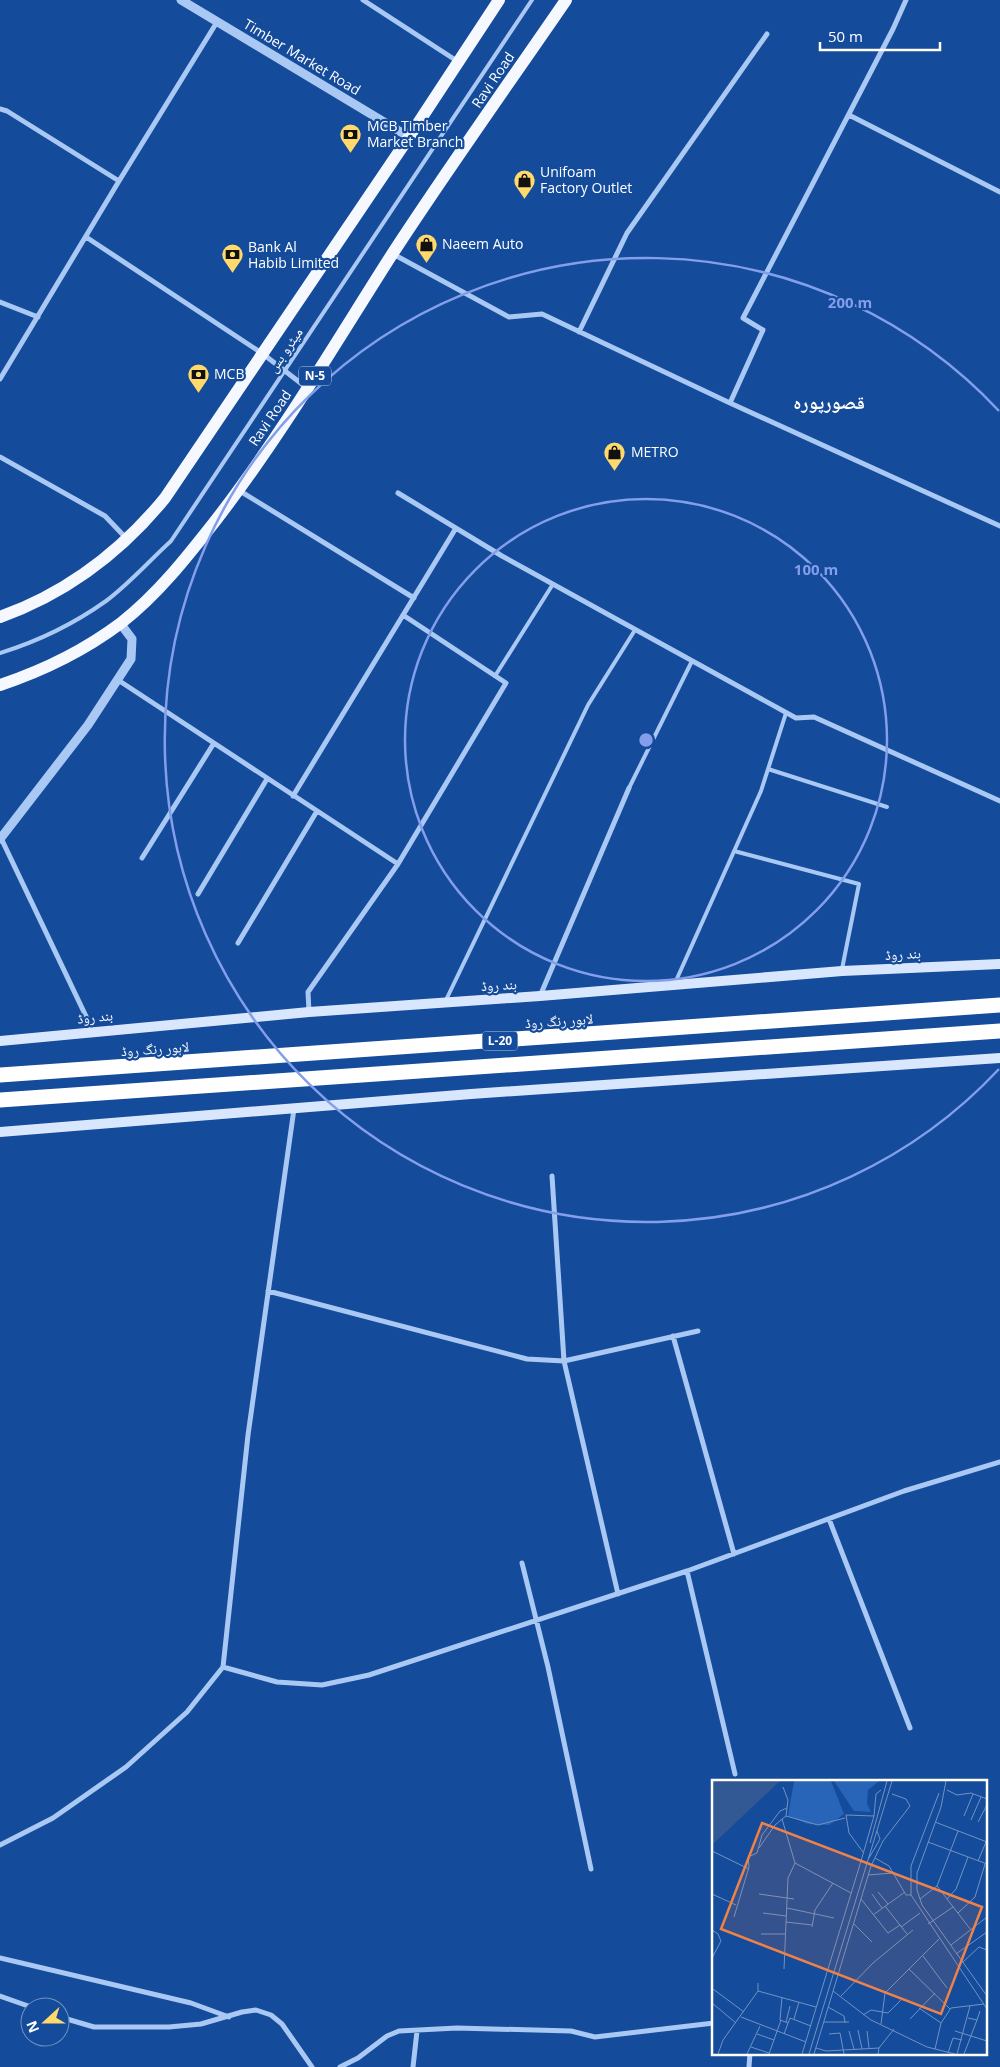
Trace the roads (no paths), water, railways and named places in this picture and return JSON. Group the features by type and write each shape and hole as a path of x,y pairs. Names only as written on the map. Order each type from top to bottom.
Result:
{"highway":[{"name":"لاہور رنگ روڈ","path":"0,1075 1000,1006"},
{"name":"L-20","path":"0,1100 1000,1031"}],"main road":[{"path":"0,617 39,601 66,587 90,571 128,540 165,498 409,137 499,0"},
{"name":"Ravi Road","path":"0,684 24,677 76,652 120,623 156,591 189,554 239,490 308,388 392,254 566,0"},
{"name":"بند روڈ","path":"0,1040 309,1012 540,996 842,970 1000,964"},
{"path":"0,1132 480,1093 1000,1058"}],"street":[{"name":"Timber Market Road","path":"181,0 409,137"},
{"path":"363,0 458,62"},
{"path":"730,403 763,330 744,318 893,29 906,0"},
{"path":"0,379 217,22"},
{"path":"579,332 627,233 767,34"},
{"path":"0,109 8,111 119,181"},
{"path":"849,115 1000,192"},
{"path":"86,237 263,354 308,388"},
{"path":"392,254 509,317 542,314 730,403 1000,526"},
{"path":"0,302 38,317"},
{"path":"0,457 105,516 128,540"},
{"path":"239,490 414,598"},
{"path":"398,493 552,584 786,713 796,718 814,717 1000,801"},
{"path":"293,796 456,528"},
{"path":"309,1012 308,992 398,864 506,683 403,616"},
{"path":"93,1031 0,839 88,725 131,659 133,650 132,639 120,623"},
{"path":"118,680 398,864"},
{"path":"142,858 214,743"},
{"path":"198,894 268,779"},
{"path":"540,996 629,788"},
{"path":"238,943 317,811"},
{"path":"0,1845 53,1818 126,1767 187,1712 223,1667 248,1435 294,1108"},
{"path":"552,1176 564,1361 618,1594"},
{"path":"268,1291 527,1359 564,1361 698,1331"},
{"path":"673,1336 734,1554"},
{"path":"223,1667 277,1682 322,1686 369,1675 687,1571 904,1491 1000,1462"},
{"path":"829,1518 910,1728"},
{"path":"522,1563 537,1620 591,1869"},
{"path":"687,1571 735,1774"},
{"path":"0,1958 191,2003 229,2017"},
{"path":"0,1996 20,2003"},
{"path":"70,2020 94,2027 185,2026 256,2010 271,2015 282,2024 293,2037 312,2067"},
{"path":"340,2067 358,2058 387,2036 399,2031 457,2028 571,2031 595,2037 712,2022"},
{"path":"413,2067 417,2031"},
{"path":"749,2067 750,2054"}],"lane":[{"name":"میٹرو بس","path":"0,653 18,648 65,626 106,600 171,541 532,0"},
{"path":"495,676 552,584"},
{"path":"445,1002 588,706 635,630"},
{"path":"629,788 692,661"},
{"path":"675,984 761,791 786,713"},
{"path":"768,769 887,807"},
{"path":"734,851 859,884 842,970"}],"place":[{"name":"MCB Timber Market Branch","path":"351,153"},
{"name":"Unifoam Factory Outlet","path":"524,199"},
{"name":"Naeem Auto","path":"426,263"},
{"name":"Bank Al Habib Limited","path":"232,274"},
{"name":"MCB","path":"198,393"},
{"name":"METRO","path":"615,471"}],"district":[{"name":"قصورپورہ","path":"829,402"}]}
